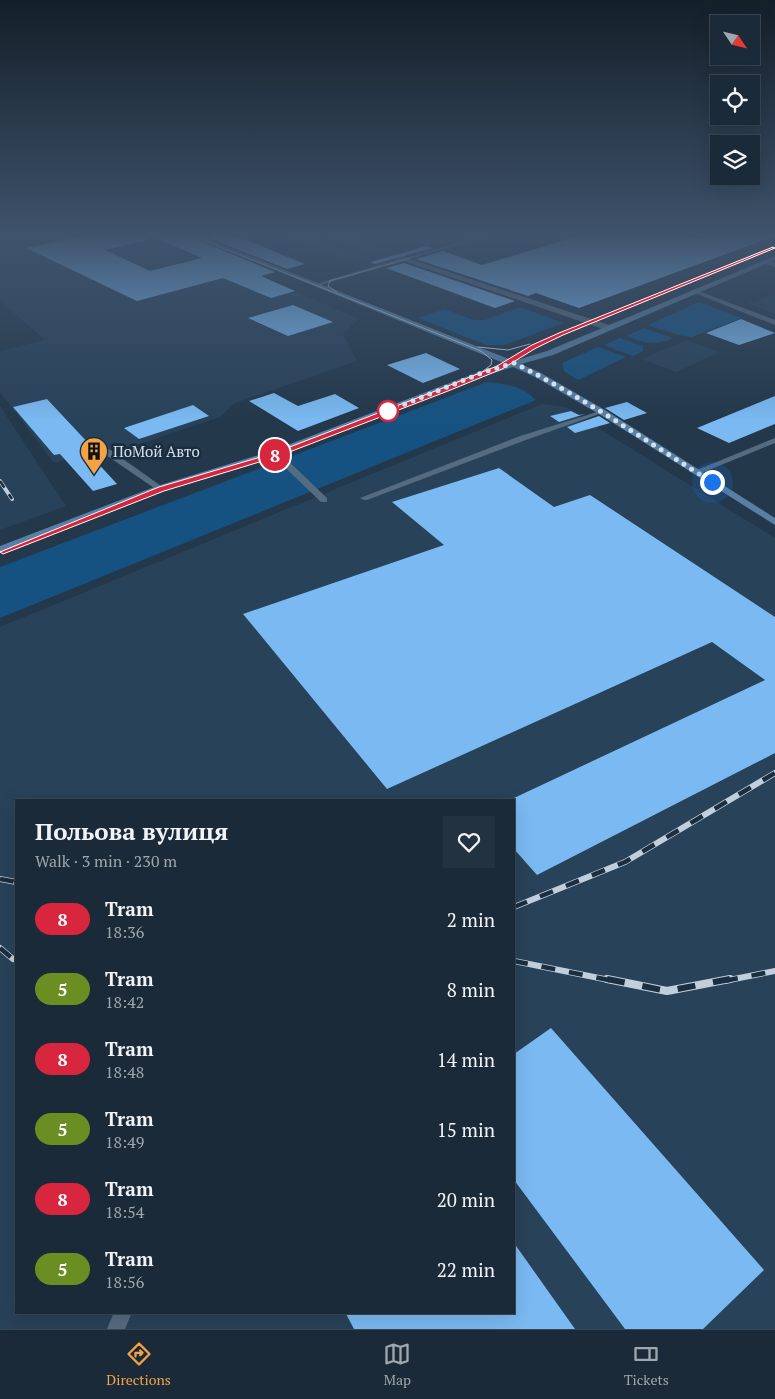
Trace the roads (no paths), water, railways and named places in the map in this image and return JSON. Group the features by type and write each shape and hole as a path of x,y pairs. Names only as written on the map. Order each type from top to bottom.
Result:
{"main road":[{"path":"344,296 514,363 555,383 775,522"},
{"path":"0,550 160,488 276,453 484,372 550,353 682,296"}],"street":[{"path":"515,296 609,328"},
{"path":"707,296 775,323"}],"lane":[{"path":"364,498 523,438 602,412"},
{"path":"696,472 775,440"},
{"path":"106,451 160,488"},
{"path":"276,453 324,500"},
{"path":"116,1329 122,1314"}],"tram line":[{"path":"343,296 481,351 492,360 491,365 483,371"},
{"name":"8","path":"0,552 161,489 277,454 499,368 547,340 653,296"},
{"path":"0,552 161,489 277,454 504,366 547,340 656,296"},
{"path":"478,347 508,350 530,344"}],"railway":[{"path":"0,481 12,499"},
{"path":"515,907 625,862 775,773"},
{"path":"0,879 15,882"},
{"path":"0,948 13,959"},
{"path":"515,961 614,981"},
{"path":"724,981 775,971"},
{"path":"607,979 667,991 730,979"}],"place":[{"name":"ПоМой Авто","path":"94,475"}]}
